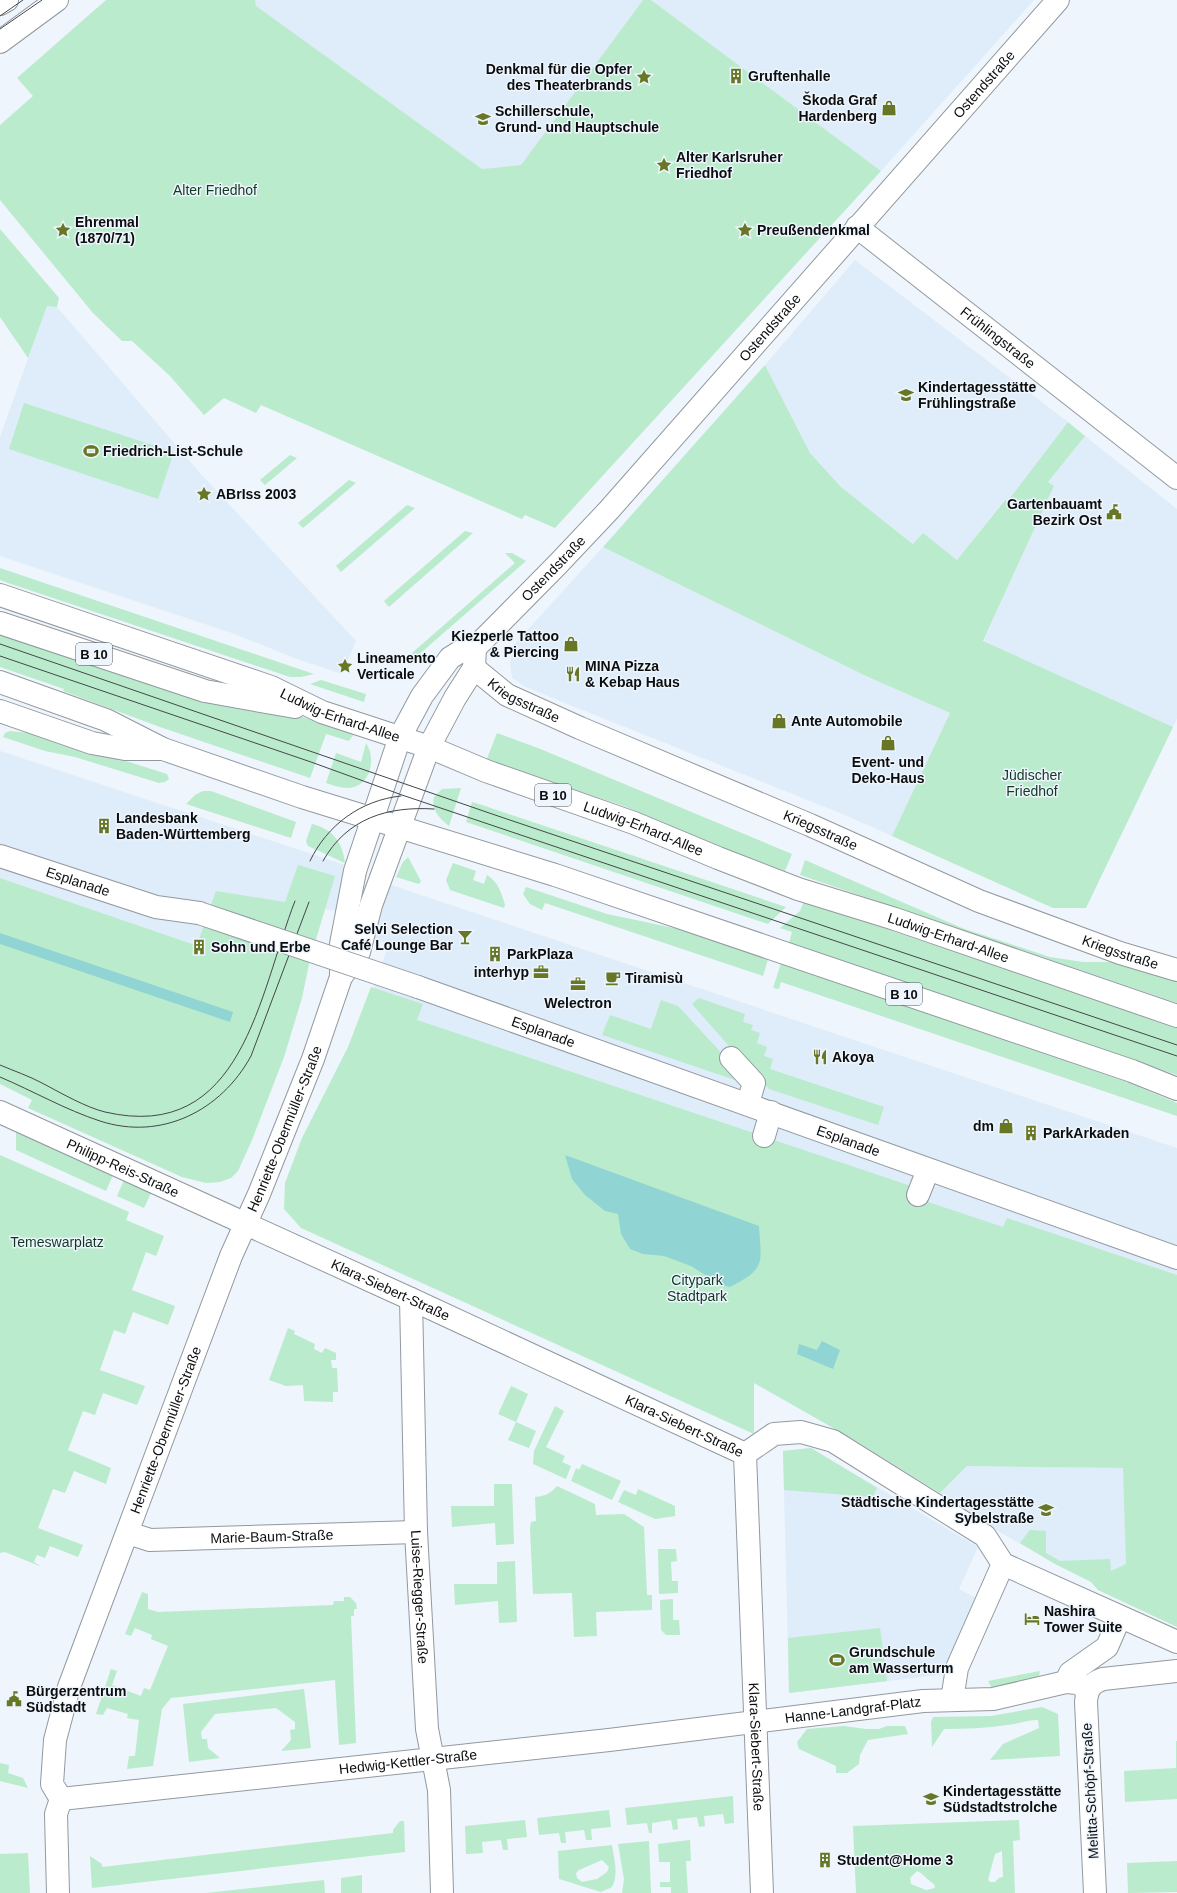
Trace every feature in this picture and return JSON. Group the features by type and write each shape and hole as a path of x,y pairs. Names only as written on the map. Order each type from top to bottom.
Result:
{"street":[{"path":"0,4 8,0"},
{"path":"0,42 57,0"},
{"name":"Ostendstraße","path":"400,827 429,747 474,658 558,564 609,510 1058,0"},
{"name":"Frühlingstraße","path":"857,227 1177,478"},
{"name":"Ludwig-Erhard-Allee","path":"0,595 271,687 322,712 429,747 486,772 634,823 793,887 895,919 1177,1016"},
{"name":"B 10","path":"0,623 205,691 322,712"},
{"name":"Ostendstraße","path":"373,819 400,737 422,696 450,658 466,648 474,658"},
{"name":"Kriegsstraße","path":"474,658 507,694 580,728 810,825 979,900 1120,953 1177,970"},
{"name":"B 10","path":"0,682 106,720 163,749 302,797 638,903 1132,1071 1177,1089"},
{"path":"0,711 92,743 125,749 163,749"},
{"name":"Henriette-Obermüller-Straße","path":"341,977 341,944 355,871 373,819"},
{"name":"Henriette-Obermüller-Straße","path":"61,1799 52,1784 55,1740 69,1687 231,1256 246,1224 313,1059 341,977 359,952 371,905 400,827"},
{"name":"Esplanade","path":"0,856 156,907 191,916 418,987 748,1103 928,1170 1177,1258"},
{"path":"732,1058 754,1082 748,1103"},
{"name":"Philipp-Reis-Straße","path":"0,1112 246,1224"},
{"path":"764,1136 771,1112"},
{"path":"918,1195 928,1170"},
{"name":"Klara-Siebert-Straße","path":"246,1224 745,1454 762,1893"},
{"name":"Luise-Riegger-Straße","path":"410,1299 416,1532 427,1729 439,1790 442,1893"},
{"path":"745,1454 774,1434 801,1432 833,1441 985,1536 1003,1564 1177,1642"},
{"name":"Marie-Baum-Straße","path":"128,1533 150,1540 416,1532"},
{"path":"952,1700 957,1668 1003,1564"},
{"path":"1066,1682 1070,1673 1108,1647 1120,1616"},
{"path":"1088,1689 1097,1681 1103,1679 1177,1671"},
{"name":"Hanne-Landgraf-Platz","path":"755,1721 923,1701 993,1700 1066,1682 1077,1683 1088,1689"},
{"name":"Melitta-Schöpf-Straße","path":"1088,1689 1086,1702 1095,1893"},
{"name":"Hedwig-Kettler-Straße","path":"61,1799 609,1740 755,1721"},
{"path":"58,1893 56,1814 61,1799"}],"shaded area":[{"name":"Schillerschule, Grund- und Hauptschule","path":"255,0 643,0 521,165 482,169 255,6"},
{"path":"651,0 1034,0 881,171"},
{"name":"Kindertagesstätte Frühlingstraße","path":"855,260 1068,422 1007,502 1004,500 957,560 923,533 914,544 841,487 810,453 765,365"},
{"name":"Friedrich-List-Schule","path":"47,305 57,307 199,472 356,641 342,674 300,660 232,633 0,556 0,437"},
{"path":"1085,436 1177,509 1177,718 1173,727 983,642 1054,486 1048,482"},
{"path":"603,547 866,676 950,713 892,836 845,815 526,687 512,678 510,663 513,646"},
{"path":"0,751 351,867 340,912 324,909 198,942 195,945 0,878"},
{"path":"391,885 1177,1148 1177,1348 505,1101 373,989 389,944 371,938"},
{"name":"Grundschule am Wasserturm","path":"811,1448 978,1547 959,1589 980,1600 946,1674 789,1693 783,1451"},
{"name":"Städtische Kindertagesstätte Sybelstraße","path":"967,1466 1124,1468 1126,1564 1110,1572 1055,1564 998,1531 940,1493"}],"green space":[{"name":"Alter Friedhof","path":"106,0 255,0 256,6 482,169 521,165 643,0 651,0 881,171 555,528 525,515 522,519 261,405 256,413 224,398 204,415 170,376 132,341 122,341 93,313 0,200 0,125 33,96 17,78"},
{"path":"0,229 59,298 57,307 47,306 28,358 0,317"},
{"name":"Jüdischer Friedhof","path":"765,365 810,453 841,487 913,544 923,533 957,560 1005,500 1007,502 1068,422 1085,436 1048,482 1054,486 983,641 1173,727 1086,908 1053,908 892,836 950,713 866,676 603,547"},
{"name":"Friedrich-List-Schule","path":"24,403 174,452 158,499 9,449"},
{"path":"290,455 297,458 265,485 260,480"},
{"path":"349,480 356,483 303,528 298,523"},
{"path":"407,505 415,508 341,572 336,566"},
{"path":"465,531 473,533 389,607 384,601"},
{"path":"505,553 512,553 526,561 416,657 412,653 515,563"},
{"path":"0,568 314,674 301,677 290,677 8,583 0,580"},
{"path":"0,634 291,713 354,734 349,741 326,734 310,778 160,727 63,691 64,689 0,667"},
{"path":"321,680 366,694 364,702 310,684"},
{"path":"10,731 38,734 53,738 167,774 169,779 165,782 159,783 75,757 45,751 3,737 5,733"},
{"path":"497,733 538,748 792,854 785,871 724,849 624,806 486,761"},
{"path":"366,743 371,757 371,764 366,778 361,783 355,787 347,788 326,783 336,753 361,762"},
{"path":"461,788 449,826 442,820 435,810 433,802 434,797 442,789"},
{"path":"203,791 211,791 296,822 291,838 186,804 195,795"},
{"path":"472,802 786,907 768,924 466,822"},
{"path":"312,824 326,829 336,838 342,849 345,863 308,846 306,841"},
{"path":"408,857 421,881 419,884 396,877 403,862"},
{"path":"805,860 962,928 1050,957 1083,962 1113,962 1177,978 1177,1003 800,875"},
{"path":"453,863 476,871 473,880 484,884 487,875 491,878 501,892 505,905 504,908 450,890 446,880"},
{"path":"298,865 335,876 310,959 302,998 284,1057 252,1140 238,1171 231,1178 220,1182 206,1183 182,1177 28,1108 32,1100 0,1084 0,878 195,945 196,941 198,942 216,891 285,902"},
{"path":"526,887 607,914 688,931 768,959 763,976 545,903 542,910 530,904 523,894"},
{"path":"804,901 1177,1027 1177,1075 789,943 792,932 780,928 800,911"},
{"path":"781,963 1130,1083 1177,1103 1177,1116 781,982 779,989 773,988"},
{"name":"Citypark Stadtpark","path":"371,987 423,1004 417,1020 917,1188 928,1199 928,1202 1003,1227 1007,1218 1177,1275 1177,1627 1098,1590 1091,1582 1055,1564 1020,1543 1030,1530 1046,1531 1046,1553 1060,1561 1110,1559 1111,1571 1126,1564 1123,1468 967,1466 940,1493 856,1441 754,1383 754,1434 301,1228 284,1209 285,1183 302,1138 348,1047"},
{"path":"699,998 745,1014 743,1022 753,1025 751,1030 760,1033 757,1043 767,1047 764,1056 773,1059 770,1069 884,1107 878,1125 769,1089 692,1004"},
{"path":"661,1000 678,1006 740,1073 738,1081 602,1035 610,1015 651,1029"},
{"path":"16,1131 113,1175 106,1191 16,1150"},
{"name":"Temeswarplatz","path":"0,1155 129,1212 126,1220 164,1236 156,1256 146,1252 132,1290 175,1306 168,1325 133,1312 125,1334 114,1330 100,1370 145,1386 137,1405 103,1393 95,1415 83,1411 68,1450 111,1468 106,1484 74,1471 65,1493 53,1489 38,1528 83,1545 78,1557 50,1546 45,1558 37,1555 34,1562 42,1567 5,1552 0,1553"},
{"path":"124,1180 151,1193 144,1208 117,1196"},
{"path":"288,1328 295,1331 294,1334 315,1344 314,1349 322,1353 325,1348 336,1353 336,1360 331,1360 332,1368 337,1368 338,1392 333,1392 333,1402 304,1401 303,1385 286,1386 269,1380"},
{"path":"511,1386 528,1394 516,1422 498,1414"},
{"path":"555,1406 564,1411 546,1447 565,1456 562,1462 571,1466 566,1479 533,1464 534,1451"},
{"path":"516,1422 536,1431 529,1448 508,1440"},
{"path":"811,1448 877,1488 873,1497 784,1490 783,1451"},
{"path":"582,1464 621,1481 612,1500 571,1481 576,1468 579,1470"},
{"path":"494,1484 512,1484 514,1544 496,1545 495,1523 452,1527 451,1506 494,1506"},
{"path":"557,1486 595,1504 596,1515 624,1514 644,1527 647,1595 652,1595 652,1610 596,1612 597,1636 574,1637 572,1593 533,1594 530,1528 531,1522 536,1521 535,1497 547,1494"},
{"path":"638,1489 675,1506 675,1516 655,1519 618,1502 624,1490 636,1495"},
{"path":"658,1549 676,1549 677,1561 671,1562 672,1581 678,1581 678,1593 659,1594"},
{"path":"515,1561 517,1622 499,1623 498,1601 455,1605 454,1584 497,1584 497,1562"},
{"path":"142,1592 148,1594 148,1609 158,1612 333,1605 334,1601 344,1601 344,1597 350,1597 356,1603 357,1609 354,1609 354,1616 351,1616 356,1743 339,1745 335,1680 171,1698 162,1709 153,1766 127,1769 129,1756 135,1756 139,1720 127,1718 128,1714 107,1708 103,1715 96,1714 111,1669 117,1671 112,1685 141,1696 144,1688 150,1690 168,1646 151,1639 152,1635 135,1628 131,1636 125,1634"},
{"path":"673,1599 673,1620 679,1620 680,1635 666,1635 661,1630 660,1600"},
{"name":"Grundschule am Wasserturm","path":"880,1628 887,1681 789,1693 788,1638"},
{"path":"1040,1671 1038,1683 995,1694 988,1681"},
{"path":"304,1689 311,1748 281,1751 291,1740 290,1730 295,1729 295,1722 276,1708 215,1714 201,1732 202,1739 207,1739 208,1748 220,1758 189,1762 183,1704"},
{"path":"1042,1707 1058,1714 1060,1756 990,1760 1003,1744 1039,1728 1038,1720 991,1727 944,1729 932,1747 931,1722 933,1717 991,1716"},
{"path":"844,1726 879,1729 887,1726 905,1726 908,1734 868,1740 860,1755 859,1764 847,1773 836,1773 836,1766 799,1749 797,1742 807,1729"},
{"path":"1176,1741 1177,1799 1125,1802 1124,1771 1176,1768"},
{"path":"0,1763 9,1765 8,1773 23,1778 28,1788 0,1781"},
{"path":"733,1796 734,1823 725,1824 723,1814 704,1816 705,1826 699,1827 697,1817 677,1819 678,1829 673,1830 671,1820 652,1823 652,1833 649,1833 647,1823 627,1825 625,1808"},
{"path":"609,1810 611,1827 591,1829 592,1840 586,1840 584,1830 565,1832 566,1843 561,1843 559,1833 539,1835 537,1818"},
{"path":"525,1820 527,1837 507,1839 508,1850 503,1850 501,1840 482,1842 483,1853 466,1854 465,1826"},
{"path":"1019,1820 1020,1840 1013,1841 1015,1893 856,1893 853,1826","holes":["1002,1851 1003,1877 999,1878 995,1882 990,1882 988,1880 995,1854","917,1871 934,1884 935,1888 926,1890 911,1884 910,1878"]},
{"path":"400,1821 404,1821 405,1852 92,1888 90,1856 102,1864 102,1867 393,1833 393,1830"},
{"path":"690,1840 691,1861 686,1861 688,1893 671,1893 671,1887 660,1887 660,1882 670,1882 670,1862 659,1862 658,1844"},
{"path":"649,1841 651,1893 622,1893 624,1879 618,1844"},
{"path":"612,1845 616,1872 612,1887 601,1892 559,1879 558,1851","holes":["602,1860 609,1867 607,1872 597,1879 582,1882 577,1878 576,1873 579,1870"]},
{"path":"28,1853 30,1893 0,1893 0,1854"},
{"path":"1177,1861 1177,1892 1128,1893 1127,1863"},
{"path":"362,1875 362,1893 341,1893 341,1878"},
{"path":"324,1880 325,1893 206,1893"}],"water":[{"path":"0,933 233,1012 230,1022 0,944"},
{"path":"565,1155 759,1226 761,1248 759,1263 756,1269 750,1275 730,1287 721,1285 691,1266 664,1256 643,1254 630,1249 621,1234 618,1214 605,1211 585,1195 572,1179"},
{"path":"822,1341 840,1350 833,1369 797,1354 799,1344 817,1350"}],"tram line":[{"path":"0,16 23,0"},
{"path":"0,29 42,0"},
{"path":"0,644 495,815 1177,1045"},
{"path":"0,656 311,762 402,795 1177,1056"},
{"path":"310,861 326,836 347,816 372,803 386,798 401,796"},
{"path":"323,861 333,846 344,834 370,818 401,810 434,809"},
{"path":"0,1065 37,1080 81,1103 105,1112 151,1116 188,1105 216,1084 238,1053 255,1017 295,901"},
{"path":"0,1077 87,1117 123,1126 145,1127 167,1124 187,1117 206,1106 223,1092 238,1075 251,1056 309,902"}],"place":[{"name":"Gruftenhalle","path":"736,76"},
{"name":"Denkmal für die Opfer des Theaterbrands","path":"644,77"},
{"name":"Škoda Graf Hardenberg","path":"889,108"},
{"name":"Schillerschule, Grund- und Hauptschule","path":"483,119"},
{"name":"Alter Karlsruher Friedhof","path":"664,165"},
{"name":"Ehrenmal (1870/71)","path":"63,230"},
{"name":"Preußendenkmal","path":"745,230"},
{"name":"Kindertagesstätte Frühlingstraße","path":"906,395"},
{"name":"Friedrich-List-Schule","path":"91,451"},
{"name":"ABrIss 2003","path":"204,494"},
{"name":"Gartenbauamt Bezirk Ost","path":"1114,512"},
{"name":"Kiezperle Tattoo & Piercing","path":"571,644"},
{"name":"Lineamento Verticale","path":"345,666"},
{"name":"MINA Pizza & Kebap Haus","path":"573,674"},
{"name":"Ante Automobile","path":"779,721"},
{"name":"Event- und Deko-Haus","path":"888,743"},
{"name":"Landesbank Baden-Württemberg","path":"104,826"},
{"name":"Selvi Selection Café Lounge Bar","path":"465,937"},
{"name":"Sohn und Erbe","path":"199,947"},
{"name":"ParkPlaza","path":"495,954"},
{"name":"interhyp","path":"541,972"},
{"name":"Tiramisù","path":"613,978"},
{"name":"Welectron","path":"578,984"},
{"name":"Akoya","path":"820,1057"},
{"name":"dm","path":"1006,1126"},
{"name":"ParkArkaden","path":"1031,1133"},
{"name":"Städtische Kindertagesstätte Sybelstraße","path":"1046,1510"},
{"name":"Nashira Tower Suite","path":"1032,1619"},
{"name":"Grundschule am Wasserturm","path":"837,1660"},
{"name":"Bürgerzentrum Südstadt","path":"14,1699"},
{"name":"Kindertagesstätte Südstadtstrolche","path":"931,1799"},
{"name":"Student@Home 3","path":"825,1860"}]}
